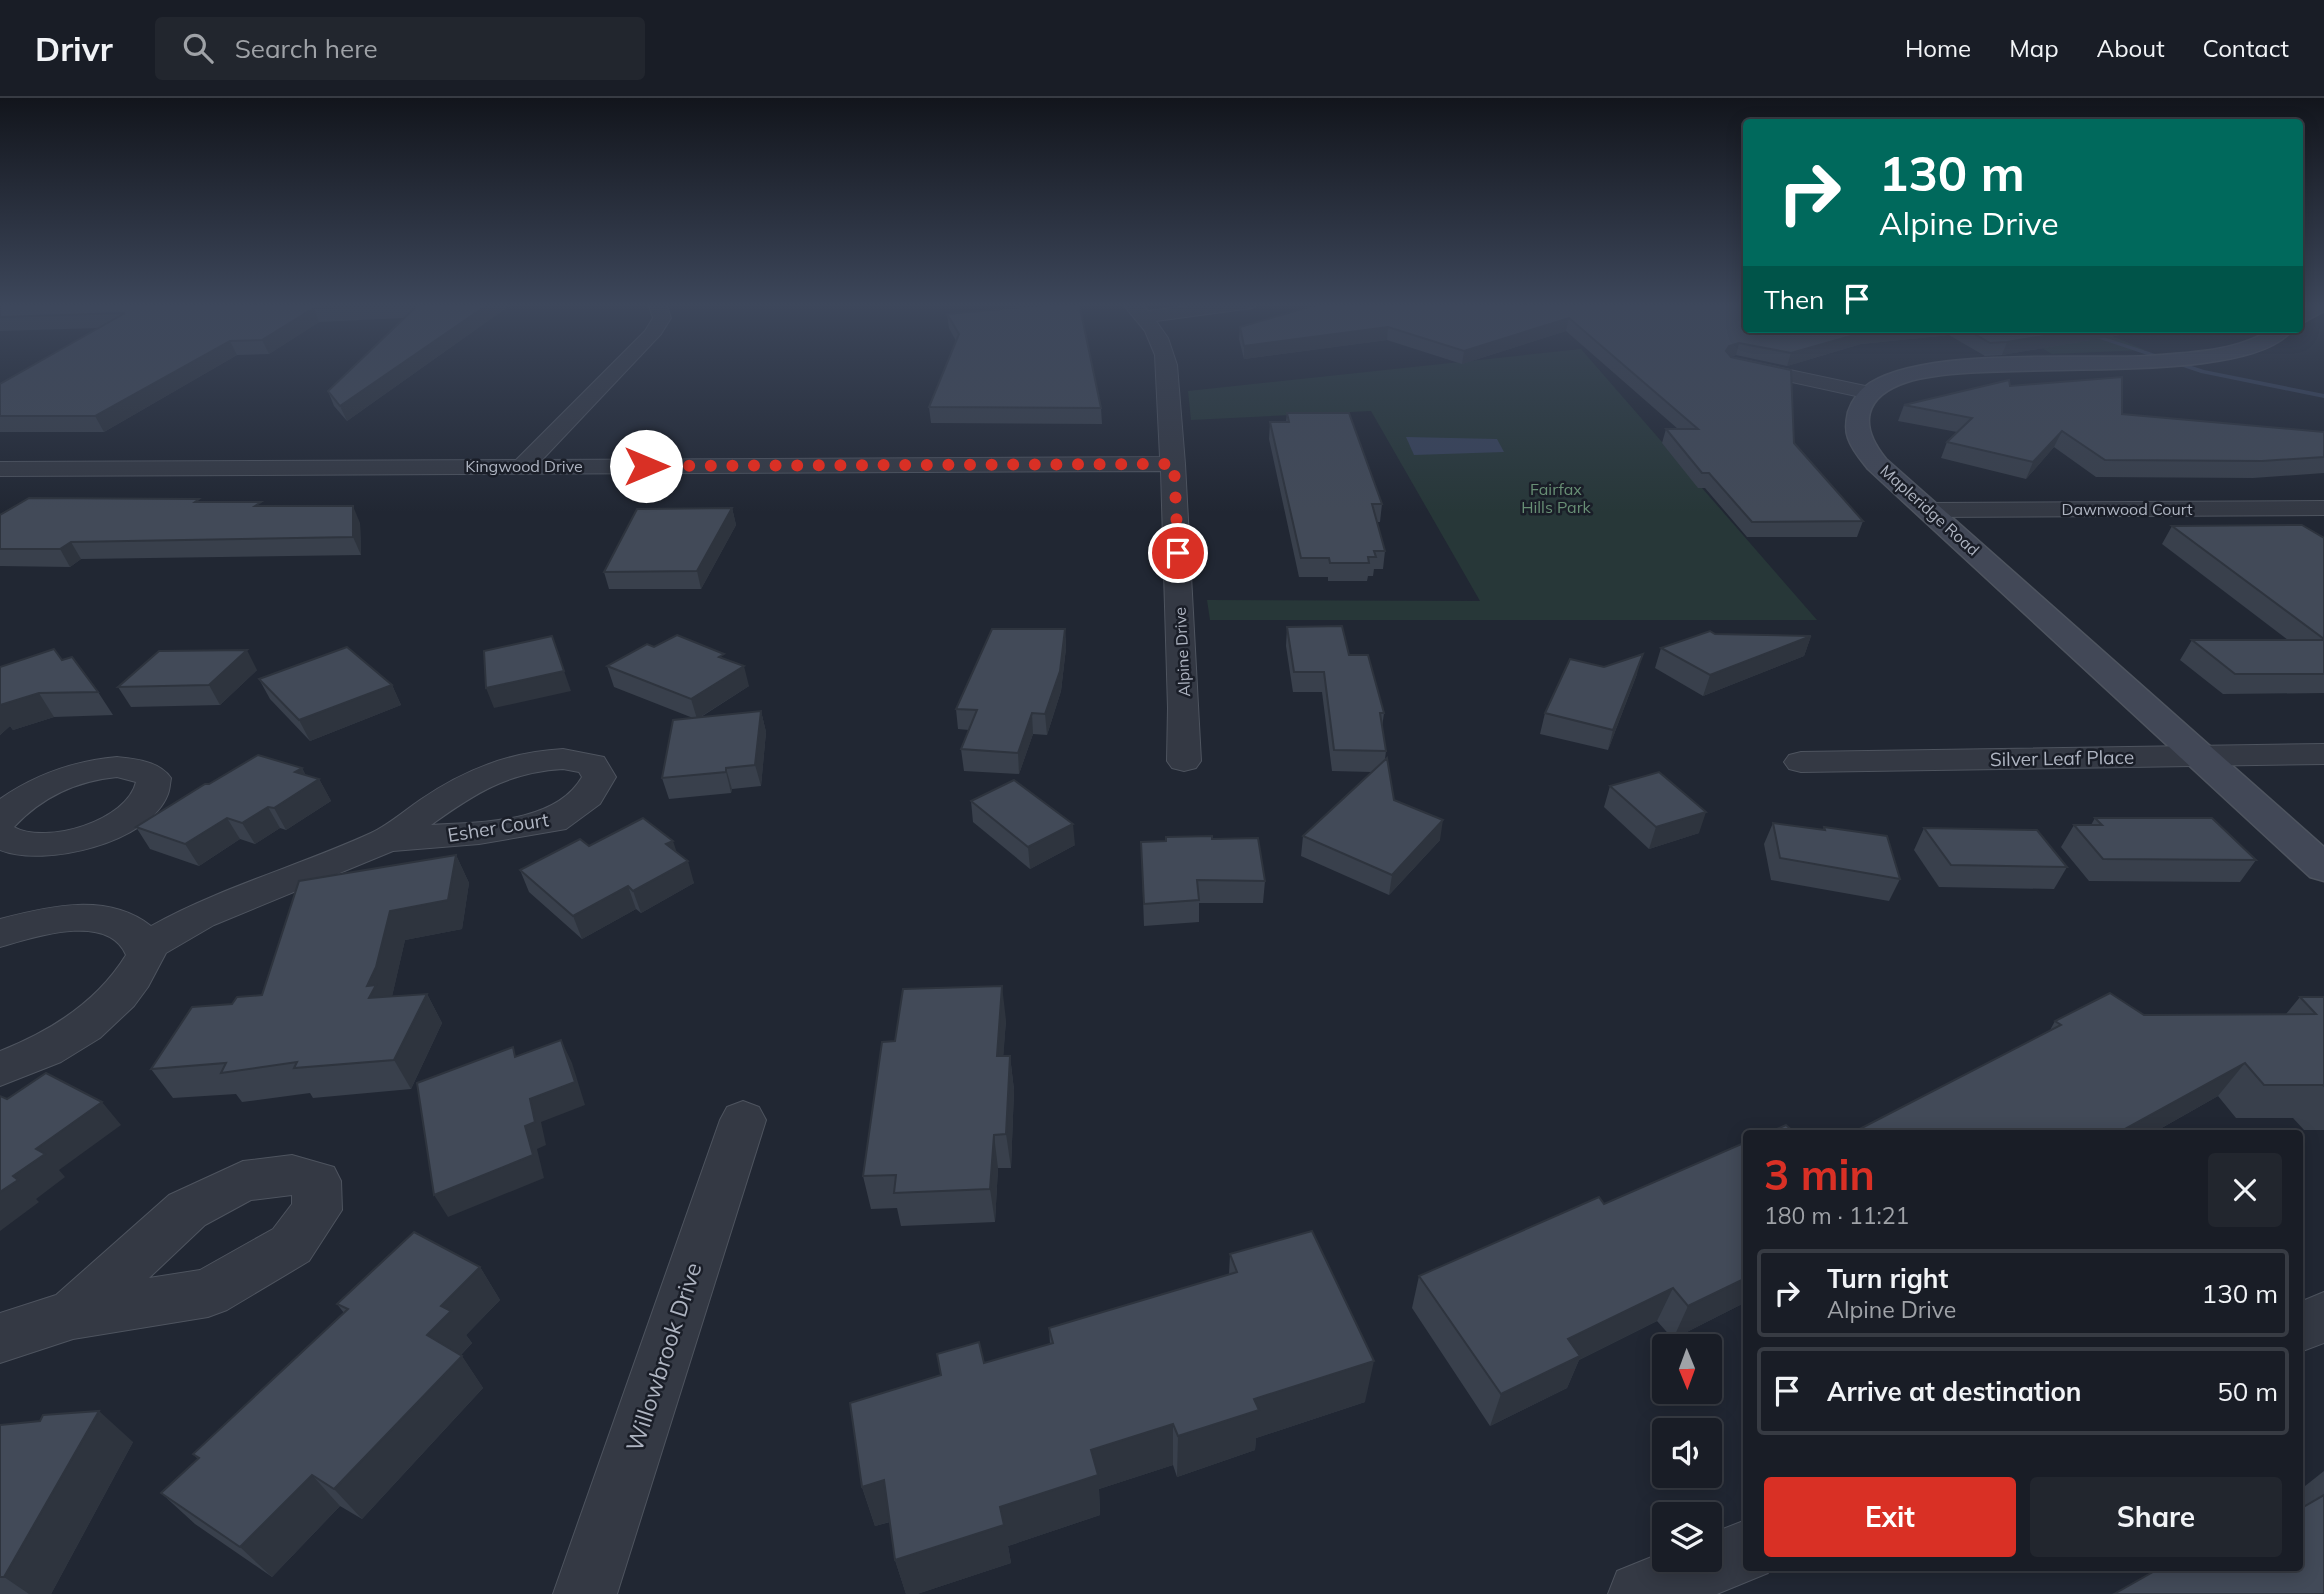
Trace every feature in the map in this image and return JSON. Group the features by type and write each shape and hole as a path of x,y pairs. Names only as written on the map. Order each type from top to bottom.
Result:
{"street":[{"path":"523,466 614,373"},
{"name":"Alpine Drive","path":"1168,373 1174,464 1184,761"},
{"path":"1776,373 1870,393 1894,380 1929,373"},
{"name":"Mapleridge Road","path":"1870,393 1862,403 1858,418 1858,437 1877,464 2324,868"},
{"name":"Kingwood Drive","path":"0,469 1174,464"},
{"name":"Dawnwood Court","path":"1929,510 2324,508"},
{"name":"Silver Leaf Place","path":"1801,762 2324,754"},
{"name":"Esher Court","path":"145,947 200,916 387,840 453,793 507,765 543,758 569,758 592,764 599,777 588,797 553,821 479,833 387,840"},
{"path":"0,933 49,920 88,918 120,923 140,936 147,956 133,981 107,1010 71,1038 0,1069"},
{"name":"Willowbrook Drive","path":"585,1594 743,1120"},
{"path":"0,1338 73,1314"},
{"path":"2303,1326 2324,1317"},
{"path":"1640,1594 1743,1552"}],"green space":[{"name":"Fairfax Hills Park","path":"1358,373 1602,373 1817,620 1210,620 1207,600 1480,601 1371,411 1191,420 1188,391"}],"water":[{"path":"1406,437 1497,439 1504,452 1414,455"}],"building":[{"path":"20,373 173,373 95,416 0,416 0,384"},
{"path":"347,373 388,373 340,406 328,391"},
{"path":"943,373 1094,373 1101,408 929,407"},
{"path":"1633,373 1791,373 1794,443 1863,521 1752,522 1709,473 1702,473 1666,429 1698,429"},
{"path":"2122,377 2122,414 2324,432 2324,457 2262,461 2105,460 2062,431 2033,462 1947,442 1972,418 1904,405 2009,380 2010,386"},
{"path":"1287,413 1349,413 1382,504 1372,504 1385,551 1374,551 1376,557 1368,557 1369,563 1330,563 1329,558 1301,558 1270,422 1289,422"},
{"path":"29,498 199,499 195,502 261,502 255,506 353,506 353,537 71,542 60,549 0,549 0,515"},
{"path":"732,508 697,571 604,572 637,509"},
{"path":"2302,525 2324,538 2324,639 2172,526"},
{"path":"1342,626 1349,655 1368,655 1384,713 1380,713 1386,751 1334,750 1324,672 1294,672 1287,627"},
{"path":"992,629 1065,629 1060,671 1045,714 1032,713 1018,753 961,749 977,710 956,709"},
{"path":"1710,631 1715,634 1811,636 1710,675 1661,648"},
{"path":"677,635 724,654 719,657 744,666 691,699 607,666 647,644 654,647"},
{"path":"552,636 564,671 486,688 484,651"},
{"path":"2192,640 2324,640 2324,674 2235,674"},
{"path":"347,647 392,685 299,720 259,679"},
{"path":"54,649 62,660 72,657 98,692 39,693 0,705 0,667"},
{"path":"247,650 209,685 118,687 159,651"},
{"path":"1643,654 1613,730 1545,713 1570,659 1604,667"},
{"path":"761,711 755,765 726,768 726,772 662,778 673,720"},
{"path":"258,755 302,768 295,772 319,779 274,808 268,807 242,823 227,818 185,844 136,827 205,784"},
{"path":"1387,758 1394,800 1443,820 1392,875 1303,836"},
{"path":"1659,772 1706,812 1656,827 1610,786"},
{"path":"1014,780 1073,824 1028,847 971,801"},
{"path":"643,818 673,841 666,844 688,861 633,891 628,886 573,916 520,870 580,839 589,846"},
{"path":"2095,818 2212,818 2256,860 2103,859 2074,825 2102,825"},
{"path":"1773,823 1887,836 1900,879 1780,858"},
{"path":"1924,828 2037,830 2067,867 1951,865"},
{"path":"1212,836 1212,839 1258,838 1265,881 1197,880 1199,900 1144,904 1141,842 1166,841 1166,837"},
{"path":"456,855 448,900 390,911 376,967 367,986 376,985 369,998 427,994 394,1060 294,1068 297,1062 221,1073 226,1063 151,1069 192,1007 232,1004 237,997 262,995 299,881"},
{"path":"1002,986 997,1056 1010,1056 1006,1134 994,1135 990,1189 894,1193 896,1175 863,1176 882,1042 895,1041 903,989"},
{"path":"2110,993 2144,1015 2316,1014 2300,997 2324,997 2324,1086 2264,1085 2245,1063 2123,1130 1858,1130 2061,1025 2055,1021"},
{"path":"561,1040 575,1082 530,1099 535,1122 525,1126 533,1155 434,1195 417,1083 513,1047 515,1057"},
{"path":"46,1073 102,1102 36,1149 45,1154 13,1176 18,1180 0,1192 0,1096 7,1099"},
{"path":"1786,1125 1792,1130 1775,1130"},
{"path":"1743,1143 1743,1279 1688,1306 1673,1288 1568,1339 1580,1356 1501,1394 1419,1276 1599,1197 1604,1204"},
{"path":"1312,1231 1374,1361 1254,1399 1259,1410 1178,1436 1173,1424 1091,1450 1098,1475 1000,1507 1004,1525 895,1560 884,1480 862,1487 850,1403 941,1375 937,1354 979,1342 984,1363 1053,1343 1049,1328 1237,1272 1230,1254"},
{"path":"414,1232 480,1267 441,1306 451,1311 427,1335 462,1356 334,1489 312,1475 240,1547 161,1493 199,1458 193,1454 348,1309 337,1304"},
{"path":"99,1411 4,1577 0,1577 0,1425 40,1421 43,1415"},
{"path":"2324,1495 2324,1594 2114,1594 2155,1571 2303,1571 2303,1507"}],"waterway":[{"path":"2207,373 2324,396"}],"route":[{"path":"646,466 1174,464 1178,553"}]}
